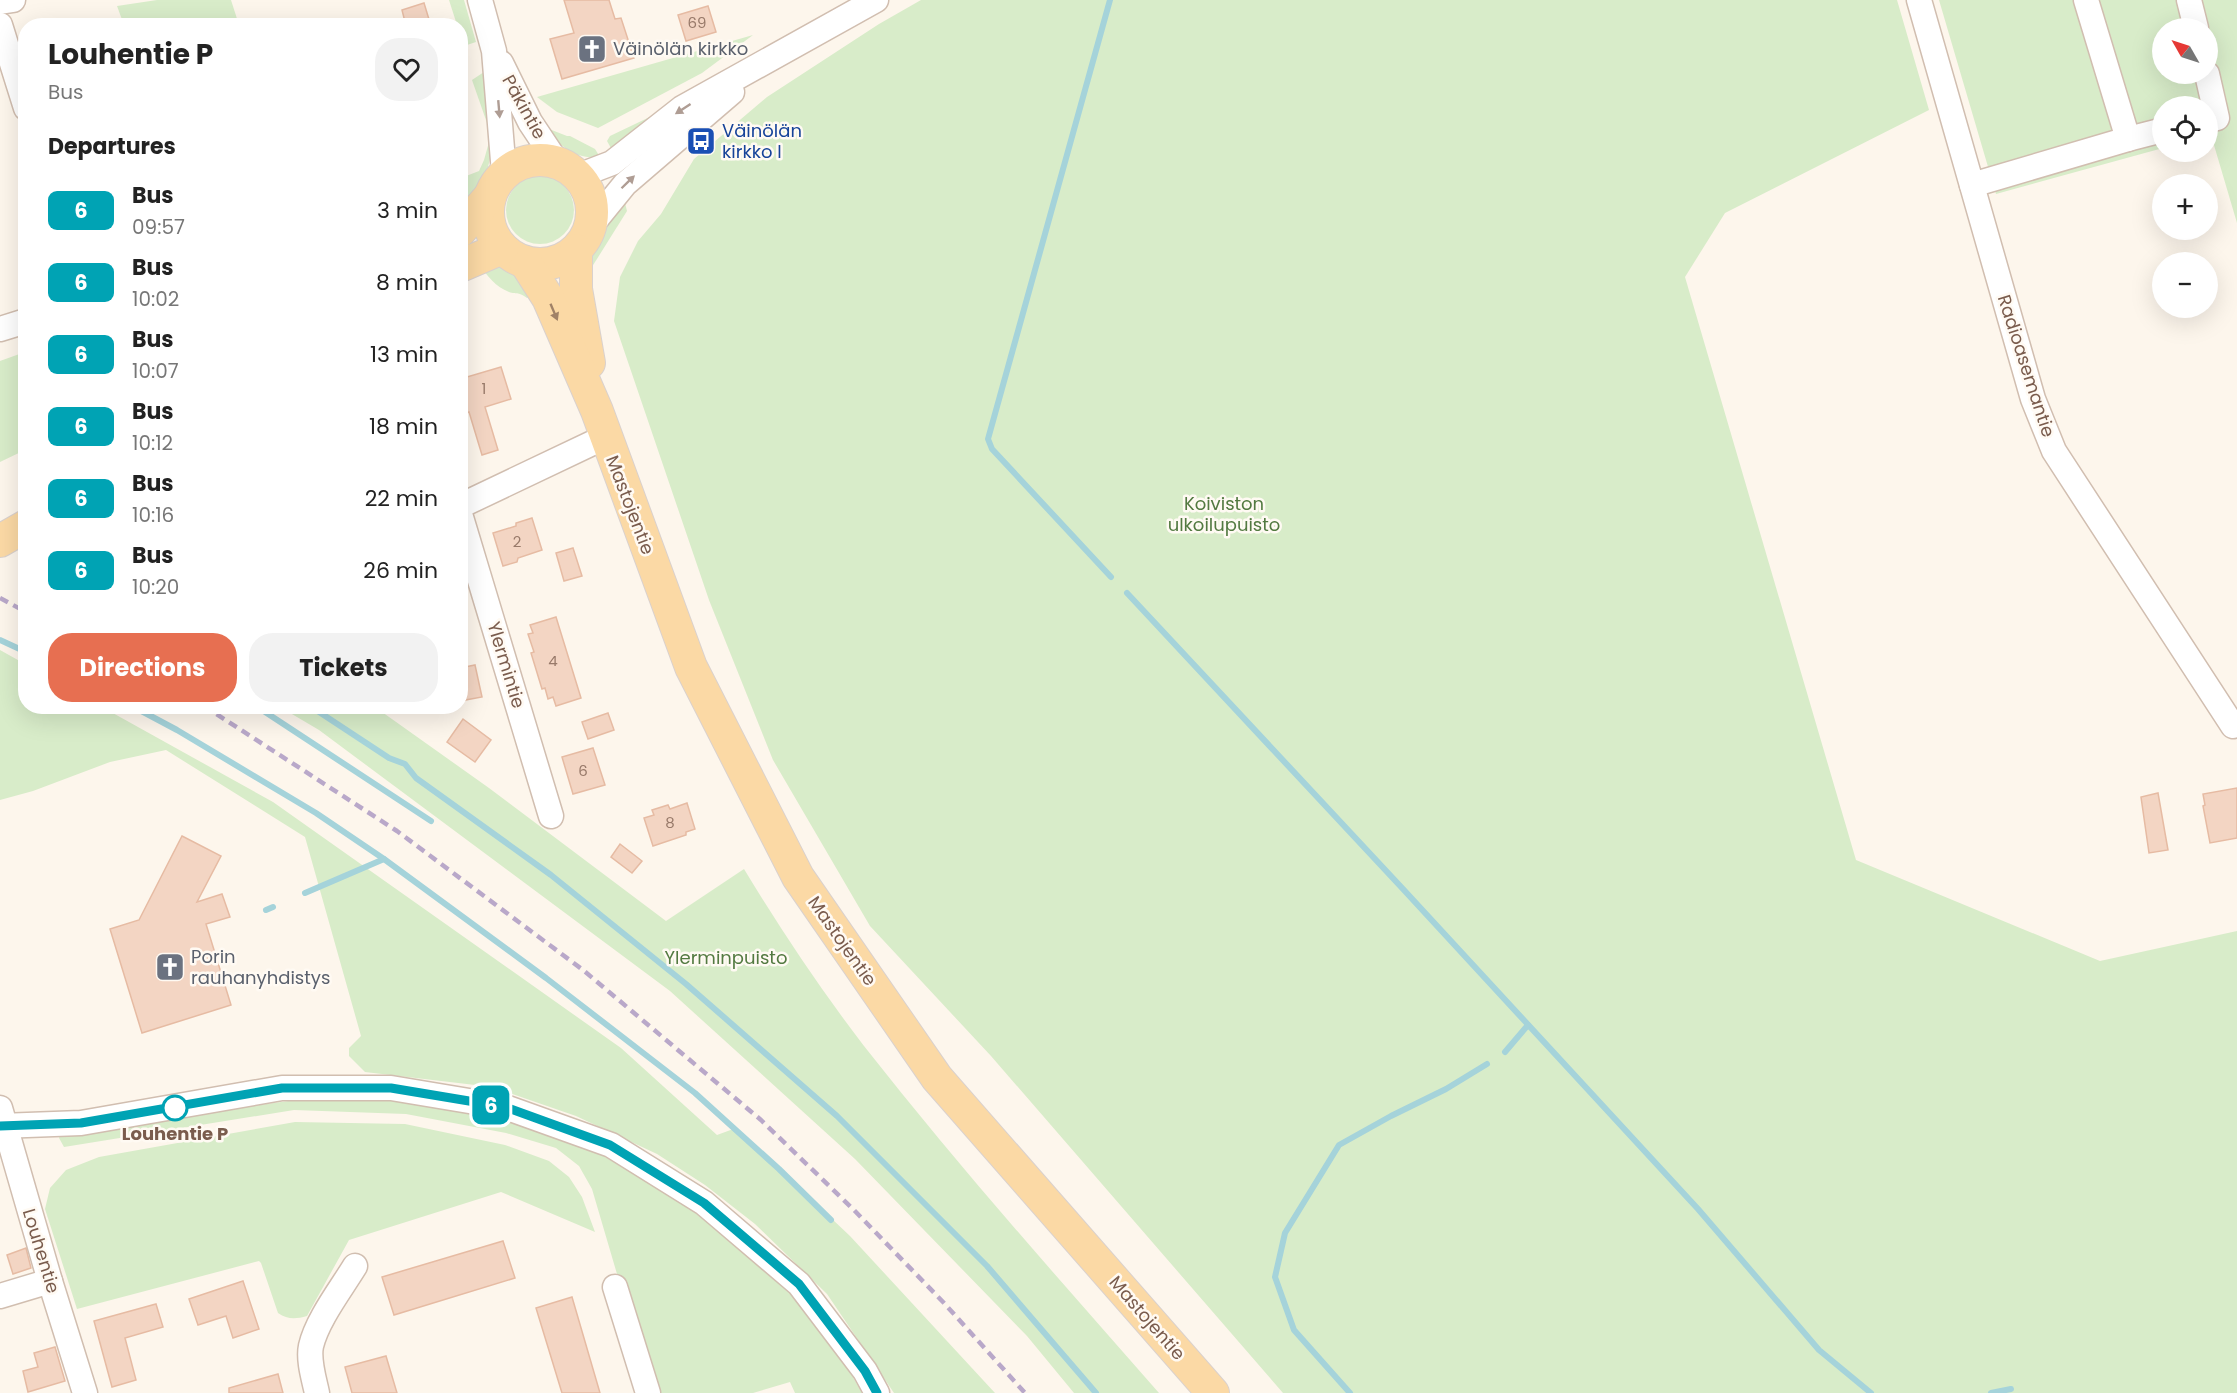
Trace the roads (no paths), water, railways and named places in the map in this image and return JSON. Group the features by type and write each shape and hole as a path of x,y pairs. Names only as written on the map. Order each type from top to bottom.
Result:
{"main road":[{"path":"468,221 497,185 515,165 528,160 542,159 567,169 587,187 593,213 583,238 564,258 552,263 538,264 513,255 494,236 489,223 488,210 497,185"},
{"name":"Mastojentie","path":"583,238 576,289 601,424"},
{"path":"468,264 513,255"},
{"name":"Mastojentie","path":"513,255 548,298 601,424 691,666 798,877 937,1078 1213,1393"},
{"path":"0,541 18,531"}],"street":[{"path":"0,2 13,0"},
{"name":"Päkintie","path":"480,0 494,51 530,122 567,169"},
{"path":"567,169 612,163 682,108 876,0"},
{"name":"Radioasemantie","path":"1919,0 2033,399 2054,451 2233,726"},
{"path":"2086,0 2128,139"},
{"path":"2189,0 2194,18"},
{"path":"0,25 18,82"},
{"name":"Päkintie","path":"494,51 497,185"},
{"path":"583,238 625,184 771,60"},
{"path":"1972,184 2152,133"},
{"path":"0,329 18,323"},
{"path":"468,501 601,424"},
{"name":"Ylermintie","path":"468,541 551,816"},
{"path":"2,1120 81,1123 282,1088 391,1088 505,1107 610,1145 704,1203 799,1284 865,1371 877,1393"},
{"name":"Louhentie","path":"2,1120 85,1393"},
{"path":"318,1393 313,1374 311,1347 322,1322 355,1266"},
{"path":"0,1296 50,1281"},
{"path":"615,1287 648,1393"}],"waterway":[{"path":"1110,0 988,439 992,449 1111,577"},
{"path":"1127,593 1698,1209 1819,1350 1871,1393"},
{"path":"0,640 18,648"},
{"path":"147,714 316,813 384,859 546,978 695,1093 831,1220"},
{"path":"268,714 431,821"},
{"path":"322,714 389,758 405,764 416,778 551,875 686,984 837,1116 987,1266 1096,1393"},
{"path":"305,893 384,859"},
{"path":"266,910 273,907"},
{"path":"1505,1052 1528,1025"},
{"path":"1350,1393 1294,1330 1275,1277 1285,1233 1339,1145 1446,1089 1487,1064"},
{"path":"1991,1393 2011,1389"}],"railway":[{"path":"0,598 18,608"},
{"path":"216,714 397,831 583,970 761,1120 853,1209 944,1303 1025,1393"}],"place":[{"name":"Väinölän kirkko","path":"592,49"},
{"name":"Väinölän kirkko I","path":"701,141"},
{"name":"Porin rauhanyhdistys","path":"170,967"},
{"name":"Louhentie P","path":"175,1108"}],"park label":[{"name":"Koiviston ulkoilupuisto","path":"1224,514"},
{"name":"Ylerminpuisto","path":"726,958"}]}
